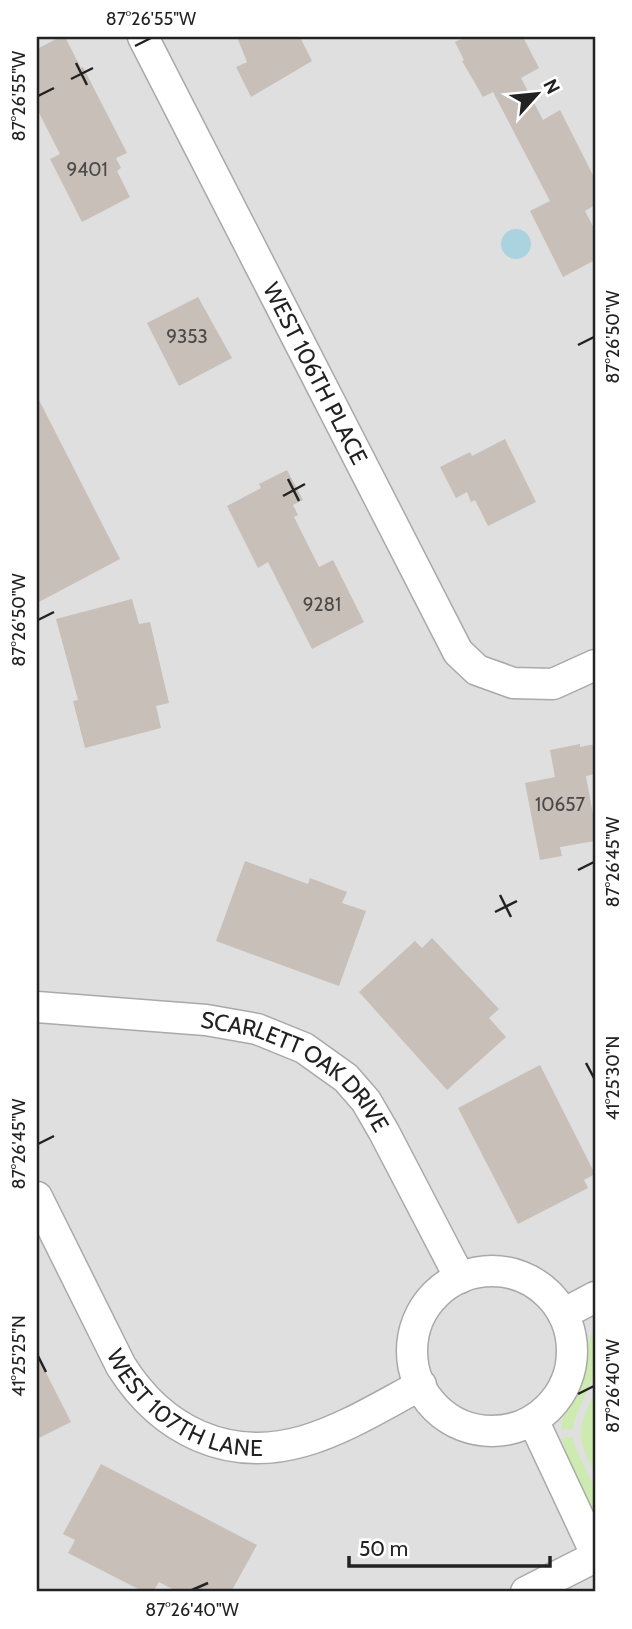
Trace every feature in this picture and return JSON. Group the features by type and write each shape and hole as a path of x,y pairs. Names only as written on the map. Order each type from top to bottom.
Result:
{"street":[{"name":"WEST 106TH PLACE","path":"143,37 458,652 477,670 513,683 552,684 595,665"},
{"name":"SCARLETT OAK DRIVE","path":"37,1007 233,1024 280,1037 323,1060 346,1078 366,1101 460,1278"},
{"name":"WEST 107TH LANE","path":"37,1197 121,1366 147,1402 183,1428 220,1444 240,1448 284,1446 331,1431 421,1385"},
{"path":"489,1271 519,1275 544,1290 563,1314 572,1343 569,1373 555,1400 533,1420 502,1430 469,1427 441,1411 421,1385 413,1354 417,1323 434,1296 460,1278 489,1271"},
{"path":"563,1314 595,1297"},
{"path":"533,1420 595,1552"},
{"path":"526,1592 595,1557"}],"shaded area":[{"path":"37,37 595,37 595,1592 37,1592"}],"green space":[{"path":"594,1328 596,1353 593,1378 573,1429 561,1430 580,1377"},
{"path":"595,1392 595,1475 584,1451 581,1434 584,1416"},
{"path":"573,1437 574,1445 595,1489 595,1516 563,1450 561,1438"}],"water":[{"path":"516,229 527,233 531,244 527,255 516,259 505,255 501,244 505,233"}],"building":[{"path":"65,37 81,68 83,67 127,153 116,158 121,168 117,171 130,197 82,222 50,159 60,154 37,109 37,49"},
{"path":"237,37 300,37 312,61 251,97 236,67 247,62"},
{"path":"466,37 523,37 539,68 521,78 543,120 560,110 595,179 595,205 585,211 595,230 595,260 563,277 530,211 550,201 493,92 483,97 462,61 464,60 455,42"},
{"path":"198,297 232,358 179,386 147,323"},
{"path":"37,396 120,559 37,603"},
{"path":"505,439 536,502 488,526 475,500 471,502 467,492 456,498 440,467 470,452 472,456"},
{"path":"287,470 303,500 293,505 298,515 294,517 319,567 333,560 364,622 312,649 268,562 258,568 227,506 261,488 259,484"},
{"path":"132,599 139,624 150,622 169,703 156,706 161,728 85,748 73,701 78,700 56,619"},
{"path":"580,744 580,747 595,744 595,774 586,776 595,825 595,841 560,847 562,856 540,860 525,783 555,777 550,750"},
{"path":"245,861 308,884 310,878 347,892 342,903 366,911 339,986 216,941"},
{"path":"432,938 499,1009 489,1018 506,1037 447,1090 359,992 415,941 422,948"},
{"path":"540,1065 595,1174 584,1180 588,1188 518,1224 458,1108"},
{"path":"37,1355 71,1422 37,1439"},
{"path":"101,1464 257,1545 231,1592 178,1592 159,1582 153,1592 144,1592 68,1553 75,1540 63,1534"}]}
